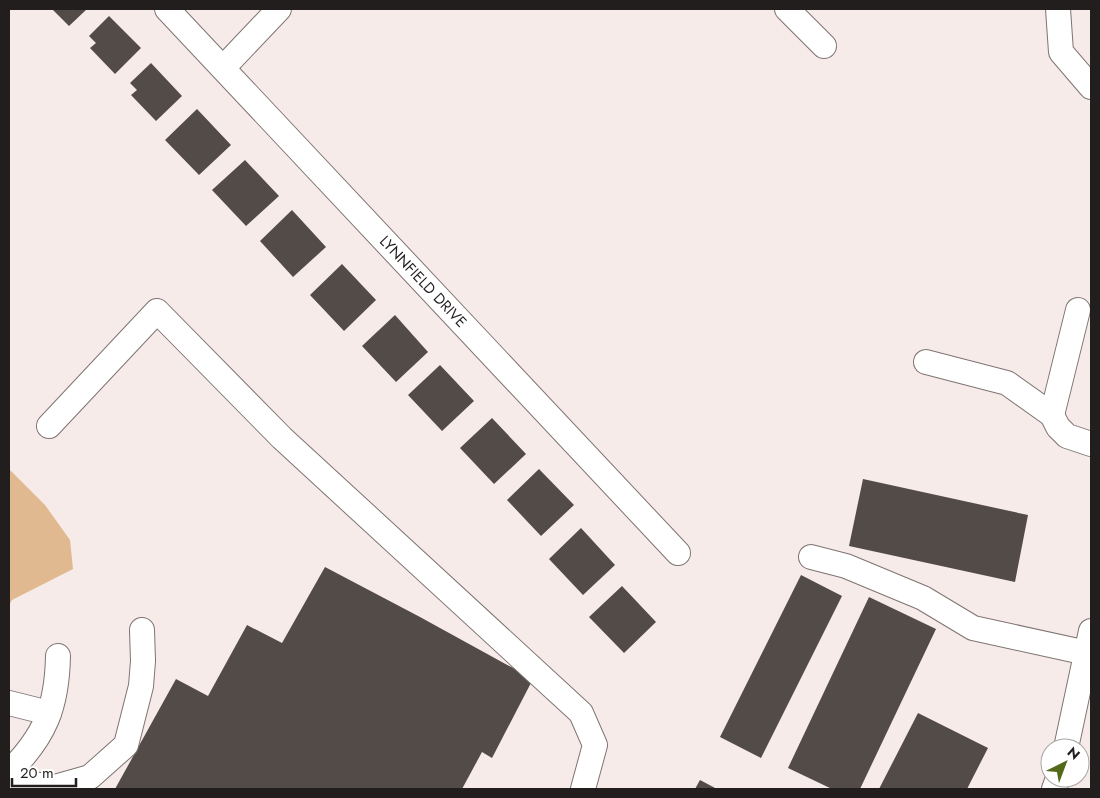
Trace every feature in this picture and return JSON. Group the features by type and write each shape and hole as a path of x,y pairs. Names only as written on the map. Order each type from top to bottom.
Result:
{"street":[{"name":"LYNNFIELD DRIVE","path":"168,9 678,552"},
{"path":"224,68 279,9"},
{"path":"787,9 824,46"},
{"path":"1058,9 1061,52 1091,87"},
{"path":"1052,415 1078,310"},
{"path":"49,426 157,311 282,438 581,713 595,745 582,789"},
{"path":"926,362 1007,383 1052,415 1058,427 1067,436 1091,444"},
{"path":"811,557 846,566 923,598 973,628 1090,642 1068,738"},
{"path":"9,778 51,788 90,777 126,745 141,686 143,661 142,630"},
{"path":"9,772 24,757 39,735 49,713 57,682 58,656"},
{"path":"9,703 49,713"}],"shaded area":[{"path":"9,469 45,505 70,540 73,569 12,600 9,605"}],"building":[{"path":"52,9 87,9 69,26"},
{"path":"109,16 141,48 115,74 90,48 96,43 89,36"},
{"path":"151,63 182,96 156,121 131,95 137,90 130,83"},
{"path":"197,109 231,145 199,175 165,140"},
{"path":"245,160 279,196 246,226 212,190"},
{"path":"292,210 326,247 293,277 260,241"},
{"path":"342,264 376,300 344,331 310,295"},
{"path":"395,315 428,352 396,382 362,346"},
{"path":"440,365 474,401 442,431 408,395"},
{"path":"492,418 526,454 494,484 460,448"},
{"path":"539,469 574,505 541,536 507,500"},
{"path":"863,479 1028,515 1015,582 849,546"},
{"path":"581,528 615,565 583,595 549,559"},
{"path":"325,567 533,679 492,758 482,752 462,789 115,789 176,679 208,696 247,625 282,643"},
{"path":"801,575 842,596 761,758 720,737"},
{"path":"622,586 656,622 624,653 589,617"},
{"path":"869,597 936,629 860,789 832,789 788,768"},
{"path":"918,713 988,748 967,789 879,789"},
{"path":"700,780 717,789 695,789"}]}
